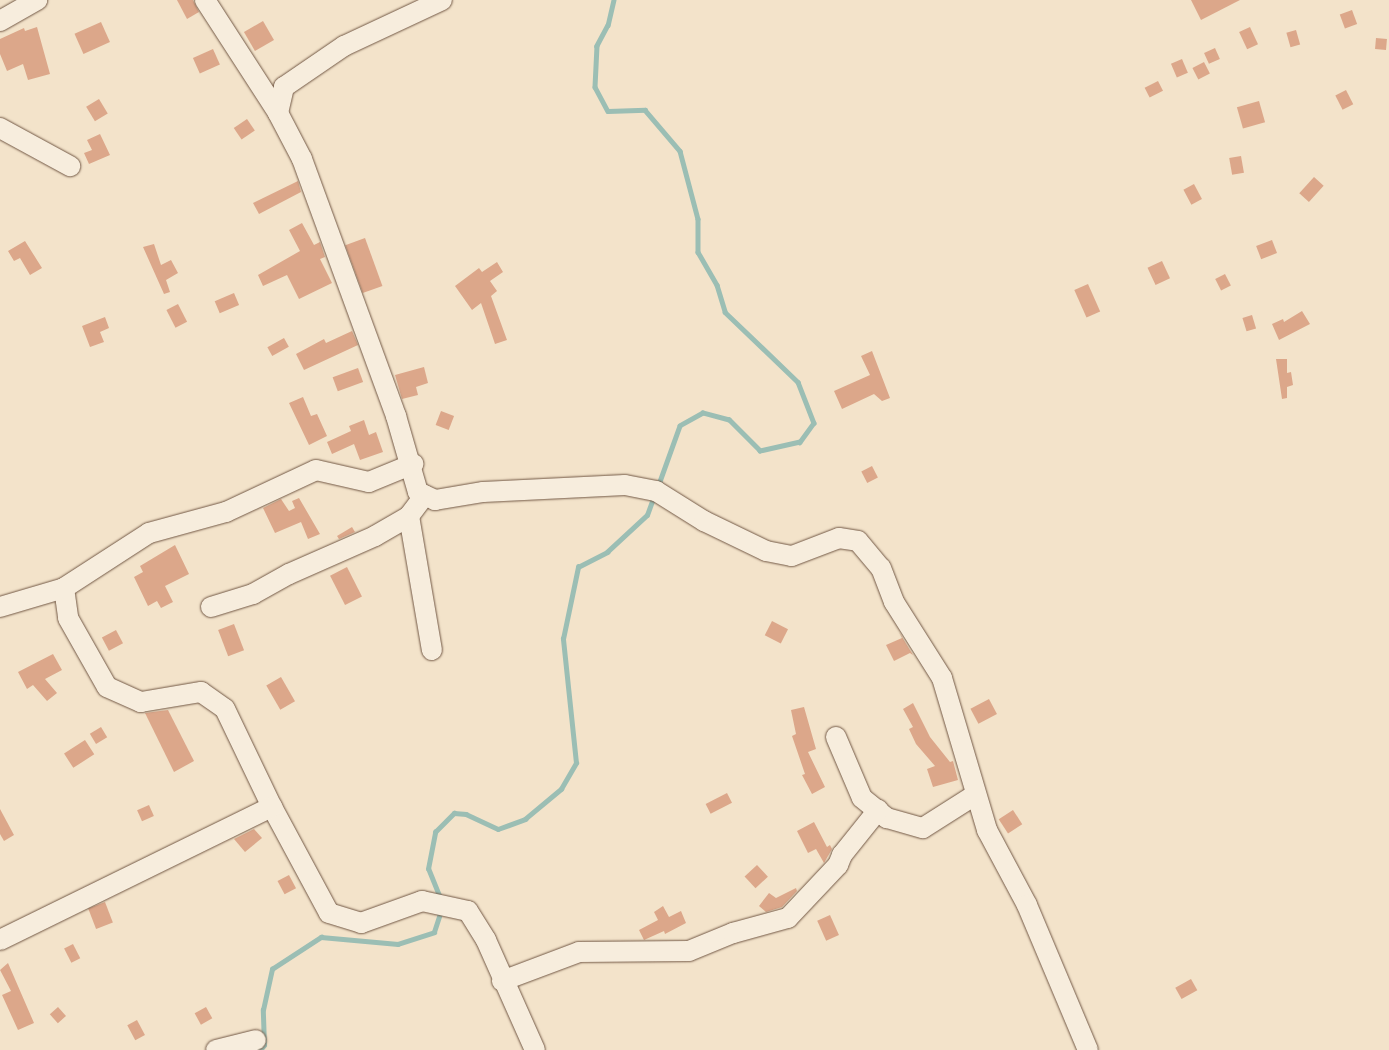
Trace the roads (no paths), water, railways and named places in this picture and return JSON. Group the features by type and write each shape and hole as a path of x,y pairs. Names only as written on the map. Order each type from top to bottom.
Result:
{"street":[{"path":"0,21 37,0"},
{"path":"205,0 278,113 323,211 413,464 418,492 434,500 483,492 625,485 656,491 704,521 766,551 792,556 839,538 858,542 881,568 894,602 942,678 975,795 987,830 1027,905 1088,1050"},
{"path":"278,113 284,87 291,82 344,46 442,0"},
{"path":"0,128 70,166"},
{"path":"0,608 64,588 149,533 226,512 316,470 369,482 413,464"},
{"path":"211,607 253,594 289,574 375,536 409,516 425,495"},
{"path":"409,516 432,650"},
{"path":"64,588 68,618 107,687 141,702 201,692 225,709 272,807 329,913 361,923 422,901 468,911 486,940 502,981 535,1050"},
{"path":"836,738 862,798 887,818 923,828 975,795"},
{"path":"0,940 46,915 272,807"},
{"path":"502,981 579,952 689,952 734,933 788,918 838,865 842,855 878,810"},
{"path":"216,1050 256,1040"}],"waterway":[{"path":"614,0 608,25 597,46 595,87 608,111 645,110 680,151 698,219 698,252 717,285 725,312 798,382 814,423 800,442 760,451 729,420 703,413 680,426 658,487"},
{"path":"440,898 428,869 435,832 454,813 466,814 498,829 525,819 561,789 576,763 563,639 578,567 607,552 647,515 654,496"},
{"path":"260,1050 264,1045 263,1010 272,969 321,937 398,944 434,932 441,910"}]}
